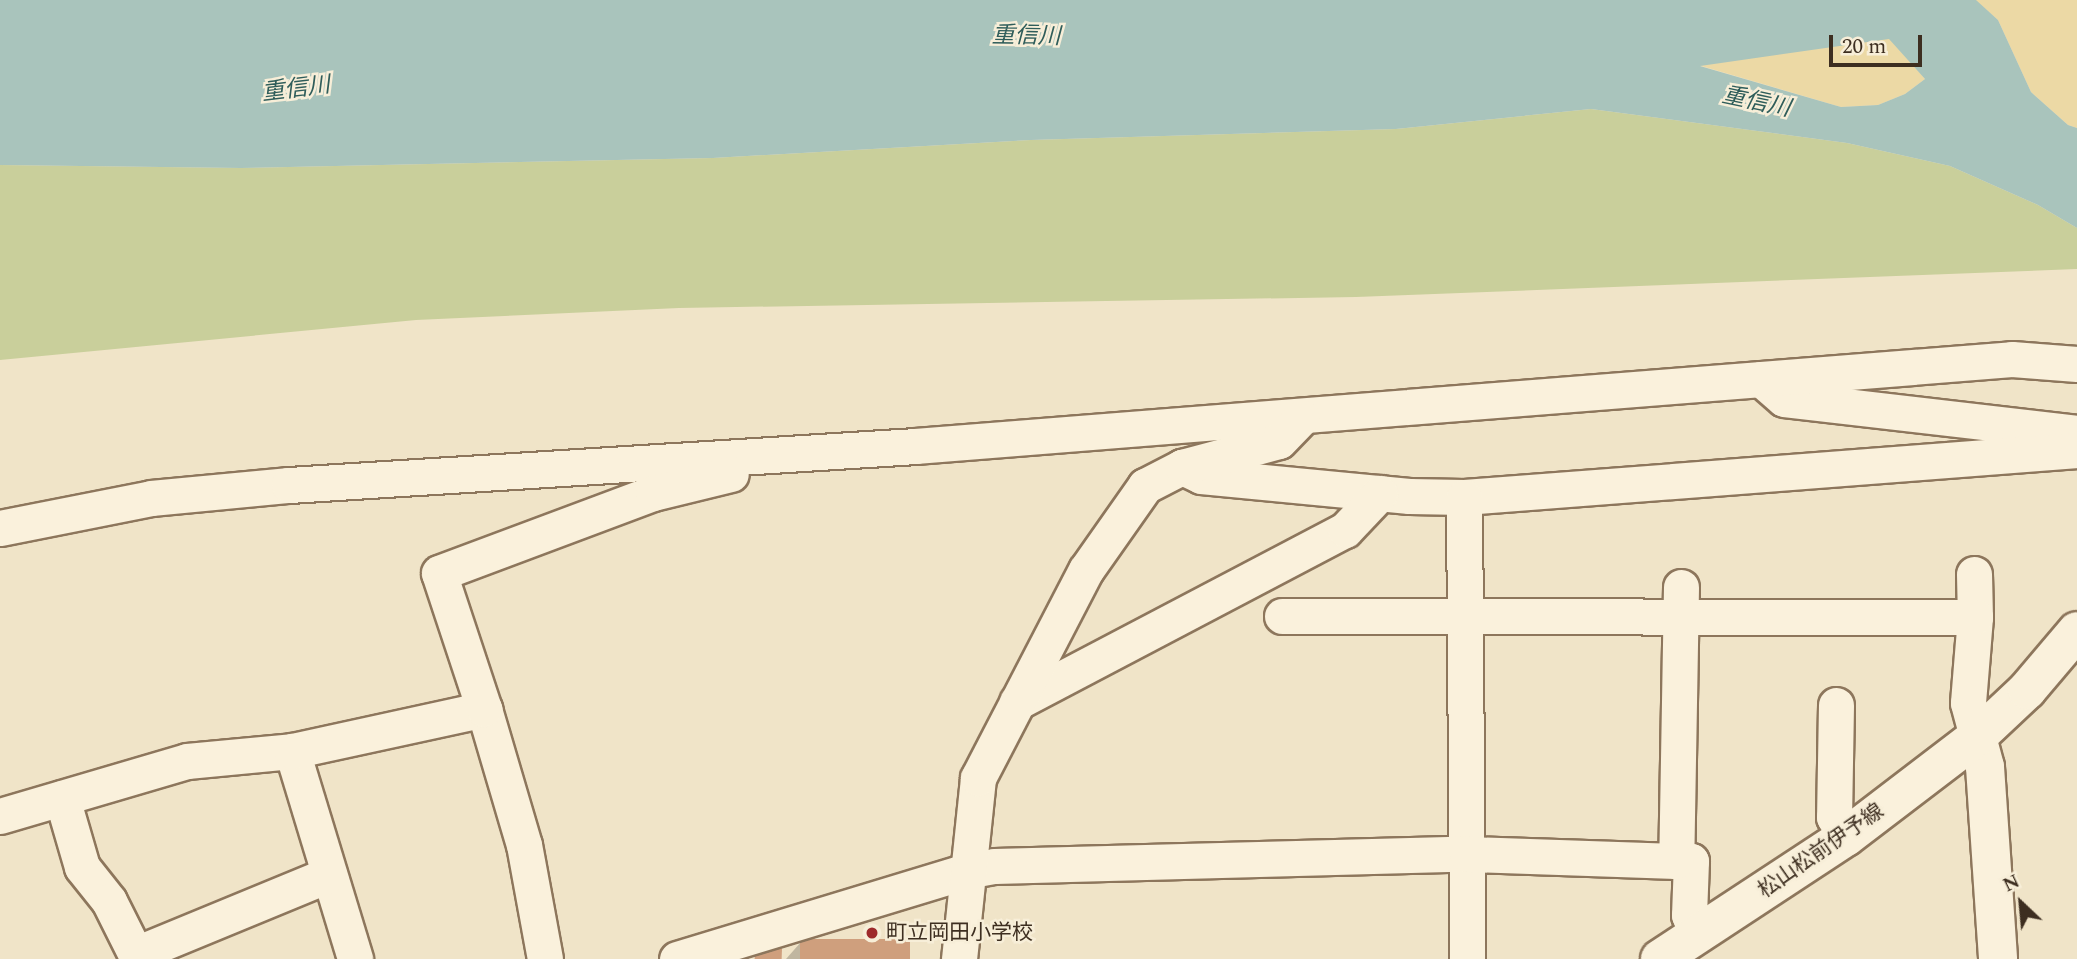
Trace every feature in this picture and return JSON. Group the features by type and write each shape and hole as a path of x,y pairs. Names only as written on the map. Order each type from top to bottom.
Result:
{"main road":[{"name":"松山松前伊予線","path":"1660,959 1846,836 1977,737 2027,690 2077,631"},
{"path":"1977,737 1985,767 1998,959"}],"street":[{"path":"0,528 151,498 289,485 1302,417 2012,359 2077,364"},
{"path":"1761,379 1784,399 2077,433"},
{"path":"959,959 966,871 978,778 1086,570 1145,486 1182,467 1279,441 1302,417"},
{"path":"1182,467 1201,476 1380,493 1464,497 2077,450"},
{"path":"545,959 524,845 484,709 439,573 640,497 736,473 752,456"},
{"path":"1017,702 1345,530 1380,493"},
{"path":"1464,497 1467,616 1467,959"},
{"path":"1974,574 1975,617 1968,704 1977,737"},
{"path":"1676,861 1680,602"},
{"path":"1282,616 1467,616 1680,602 1975,617"},
{"path":"1836,705 1835,817 1846,836"},
{"path":"0,816 187,761 292,751 484,709"},
{"path":"292,751 355,959"},
{"path":"62,798 82,867 109,901 137,956 328,875"},
{"path":"677,959 966,871 994,866 1467,854 1691,861 1689,915 1698,934"}],"green space":[{"path":"1591,109 1847,143 1950,166 2038,205 2077,228 2077,269 1356,297 679,308 416,320 0,360 0,165 241,168 713,158 1031,140 1396,129"}],"sand":[{"path":"1975,0 2077,0 2077,128 2068,125 2031,92 1998,20"},
{"path":"1889,38 1925,79 1905,94 1878,105 1841,107 1698,65"}],"water":[{"name":"重信川","path":"0,0 1976,0 1998,20 2031,92 2068,125 2077,128 2077,228 2038,205 1950,166 1847,143 1591,109 1396,129 1031,140 713,158 241,168 0,165","holes":["1889,39 1925,79 1905,94 1878,105 1841,107 1700,66"]}],"building":[{"path":"800,939 910,939 910,959 800,959"},
{"path":"755,948 782,949 782,959 755,959"}],"place":[{"name":"町立岡田小学校","path":"872,933"}]}
